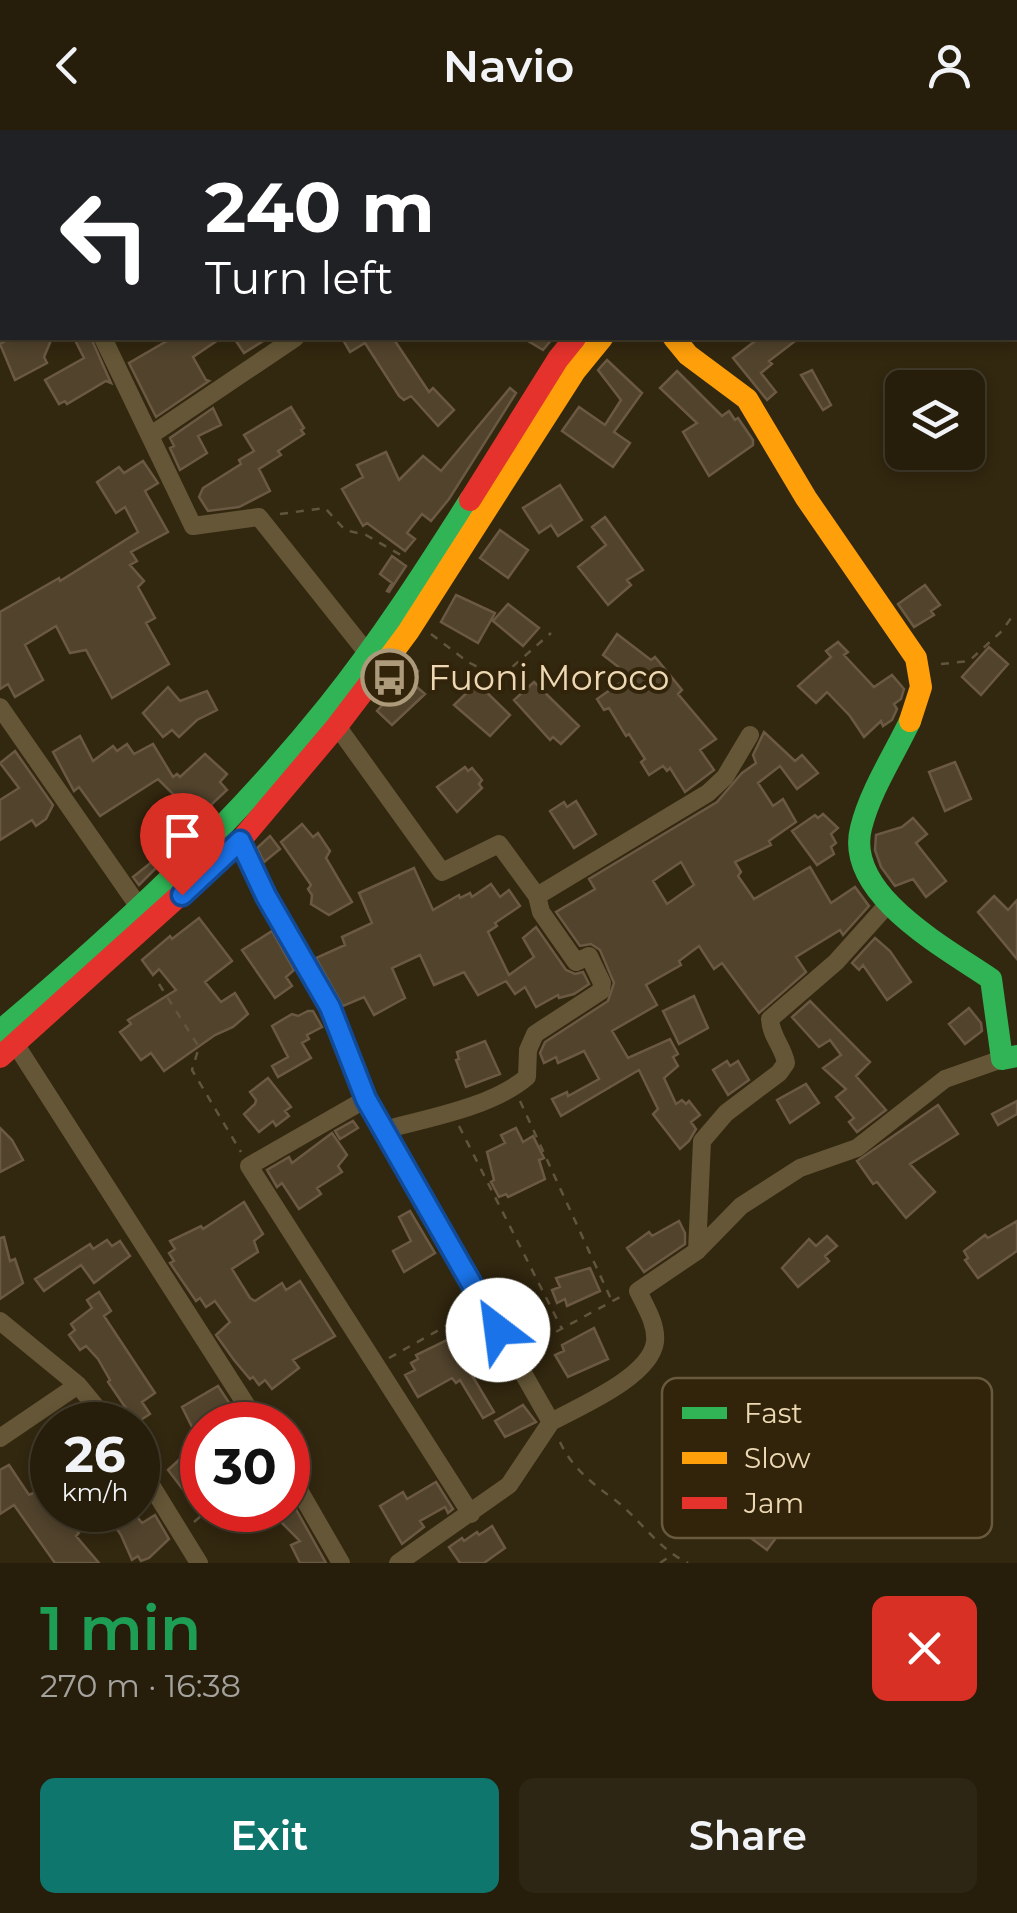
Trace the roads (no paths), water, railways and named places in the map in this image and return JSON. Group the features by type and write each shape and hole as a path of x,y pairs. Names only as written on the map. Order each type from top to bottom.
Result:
{"main road":[{"path":"5,1045 224,826 368,654 573,340"},
{"path":"5,1045 240,841 337,726 408,632 574,372 600,340"},
{"path":"676,340 688,355 747,398 806,498 916,658 923,679 918,705 859,834 862,868 888,904 990,978 1010,1058"}],"street":[{"path":"103,340 193,526 259,517 368,654"},
{"path":"151,435 292,340"},
{"path":"0,707 139,907"},
{"path":"337,726 442,872 499,844 576,962 589,956 602,983 601,990 535,1034 528,1050 530,1071 515,1088 384,1130"},
{"path":"536,896 708,793 725,777 750,735"},
{"path":"240,841 266,896 330,1007 366,1099 552,1422"},
{"path":"696,1251 702,1140 726,1113 786,1063 784,1052 771,1033 770,1020 836,962 888,904"},
{"path":"5,1045 244,1402"},
{"path":"398,1563 509,1485 552,1422 637,1372 650,1358 655,1340 653,1323 638,1290 696,1251 741,1206 800,1168 856,1148 945,1079 1010,1058"},
{"path":"366,1099 249,1166 471,1514"},
{"path":"0,1321 78,1385 92,1402"},
{"path":"0,1438 78,1385"},
{"path":"160,1500 199,1563"},
{"path":"310,1510 341,1563"}],"place":[{"name":"Fuoni Moroco","path":"389,677"}]}
